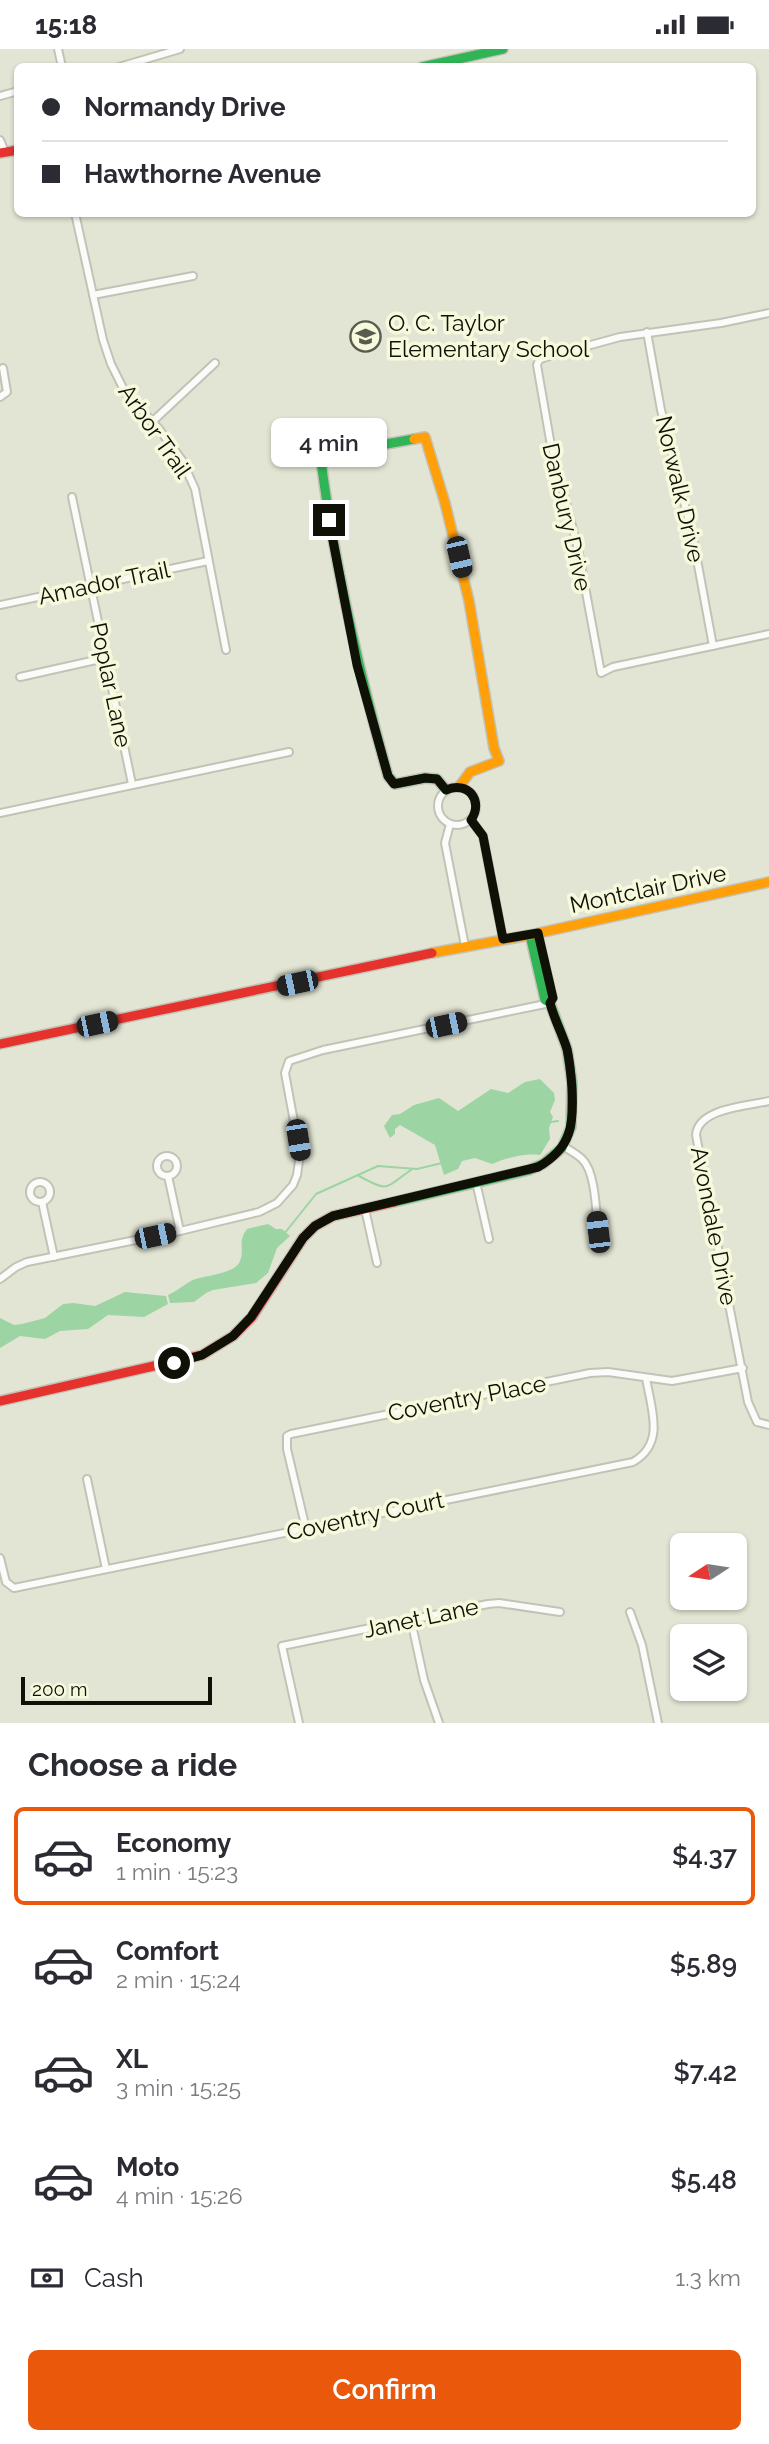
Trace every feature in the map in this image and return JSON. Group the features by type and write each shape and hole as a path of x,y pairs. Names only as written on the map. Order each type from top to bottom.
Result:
{"street":[{"path":"132,63 180,49"},
{"path":"440,63 503,49"},
{"path":"0,140 2,153"},
{"name":"Arbor Trail","path":"76,217 103,340 118,381 181,460 195,489 226,650"},
{"path":"93,295 193,276"},
{"path":"648,332 721,323 769,313"},
{"name":"Danbury Drive","path":"648,332 539,359 537,365 550,440 578,549 601,673 613,667 713,646"},
{"name":"Norwalk Drive","path":"648,332 661,409 693,538 713,646"},
{"path":"152,422 215,363"},
{"path":"3,368 3,395"},
{"path":"446,790 437,779 425,778 394,784 388,776 357,665 340,587 321,461 370,447 425,437 467,590 494,748 499,761 470,772 459,787"},
{"name":"Poplar Lane","path":"72,497 132,784"},
{"name":"Amador Trail","path":"0,605 208,561"},
{"path":"713,646 769,634"},
{"path":"20,677 105,658"},
{"path":"0,813 289,752"},
{"path":"459,787 470,792 476,809 471,820 461,825 450,824 441,815 439,800 446,790 459,787"},
{"path":"471,820 483,836 503,939"},
{"path":"450,824 445,843 465,946"},
{"name":"Montclair Drive","path":"0,1044 465,946 534,934 769,882"},
{"path":"0,1401 202,1355 233,1336 251,1317 303,1238 315,1226 333,1216 538,1167 557,1154 573,1124 571,1072 567,1051 547,1001 534,934"},
{"path":"0,1279 27,1262 180,1231 269,1208 285,1196 297,1175 300,1154 285,1073 291,1059 547,1001"},
{"name":"Avondale Drive","path":"769,1101 705,1117 696,1129 721,1272 748,1402 754,1419 769,1425"},
{"path":"562,1146 582,1159 587,1166 593,1187 598,1232"},
{"path":"168,1176 180,1231"},
{"path":"476,1182 489,1239"},
{"path":"42,1202 54,1257"},
{"path":"365,1209 377,1263"},
{"name":"Coventry Place","path":"306,1529 287,1449 286,1436 290,1434 590,1373 608,1372 672,1381 743,1368"},
{"name":"Coventry Court","path":"0,1558 7,1585 14,1588 633,1462 644,1456 654,1439 646,1378"},
{"path":"87,1479 106,1569"},
{"name":"Janet Lane","path":"299,1723 282,1646 488,1604 499,1603 560,1612"},
{"path":"630,1612 642,1645 658,1723"},
{"path":"411,1620 424,1680 439,1723"}],"shaded area":[{"path":"540,1079 554,1093 555,1100 550,1112 553,1117 549,1128 550,1139 540,1155 516,1156 492,1164 475,1158 462,1161 458,1169 444,1175 435,1145 400,1125 390,1138 384,1126 392,1115 400,1114 414,1105 439,1098 458,1111 491,1089 508,1093 525,1082"},
{"path":"268,1224 282,1229 290,1236 277,1248 268,1273 256,1283 213,1290 194,1302 170,1303 168,1295 190,1282 237,1266 241,1257 242,1238 247,1229"},
{"path":"125,1292 166,1296 168,1304 144,1317 108,1315 88,1329 60,1331 45,1339 20,1336 0,1348 0,1318 14,1325 22,1324 45,1318 63,1304 95,1306"}],"waterway":[{"path":"551,1122 558,1121"},
{"path":"284,1234 316,1194 378,1166 417,1169 442,1163"},
{"path":"359,1176 376,1185 386,1186 411,1170"}],"traffic: fast":[{"path":"440,63 503,49"},
{"path":"414,439 370,447 321,461 349,620 388,776 395,784 425,778 437,779 446,790"},
{"path":"394,1202 529,1170 543,1164 562,1148 571,1127 572,1082 567,1049 550,1003 545,1000 530,935"}],"traffic: slow":[{"path":"414,439 425,437 445,503 469,601 494,748 499,761 470,772 459,787"},
{"path":"432,953 530,935 769,882"}],"traffic: jam":[{"path":"0,153 14,151"},
{"path":"0,1044 432,953"},
{"path":"0,1401 202,1355 233,1336 252,1317 303,1238 315,1226 333,1216 394,1202"}],"place":[{"name":"O. C. Taylor Elementary School","path":"365,336"}],"route":[{"path":"174,1363 202,1355 233,1336 251,1317 303,1238 315,1226 333,1216 538,1167 557,1154 573,1124 571,1072 567,1051 550,1003 553,998 538,933 503,939 483,836 471,820 476,809 474,797 459,787 446,790 437,779 425,778 394,784 390,781 357,665 329,520"}]}
